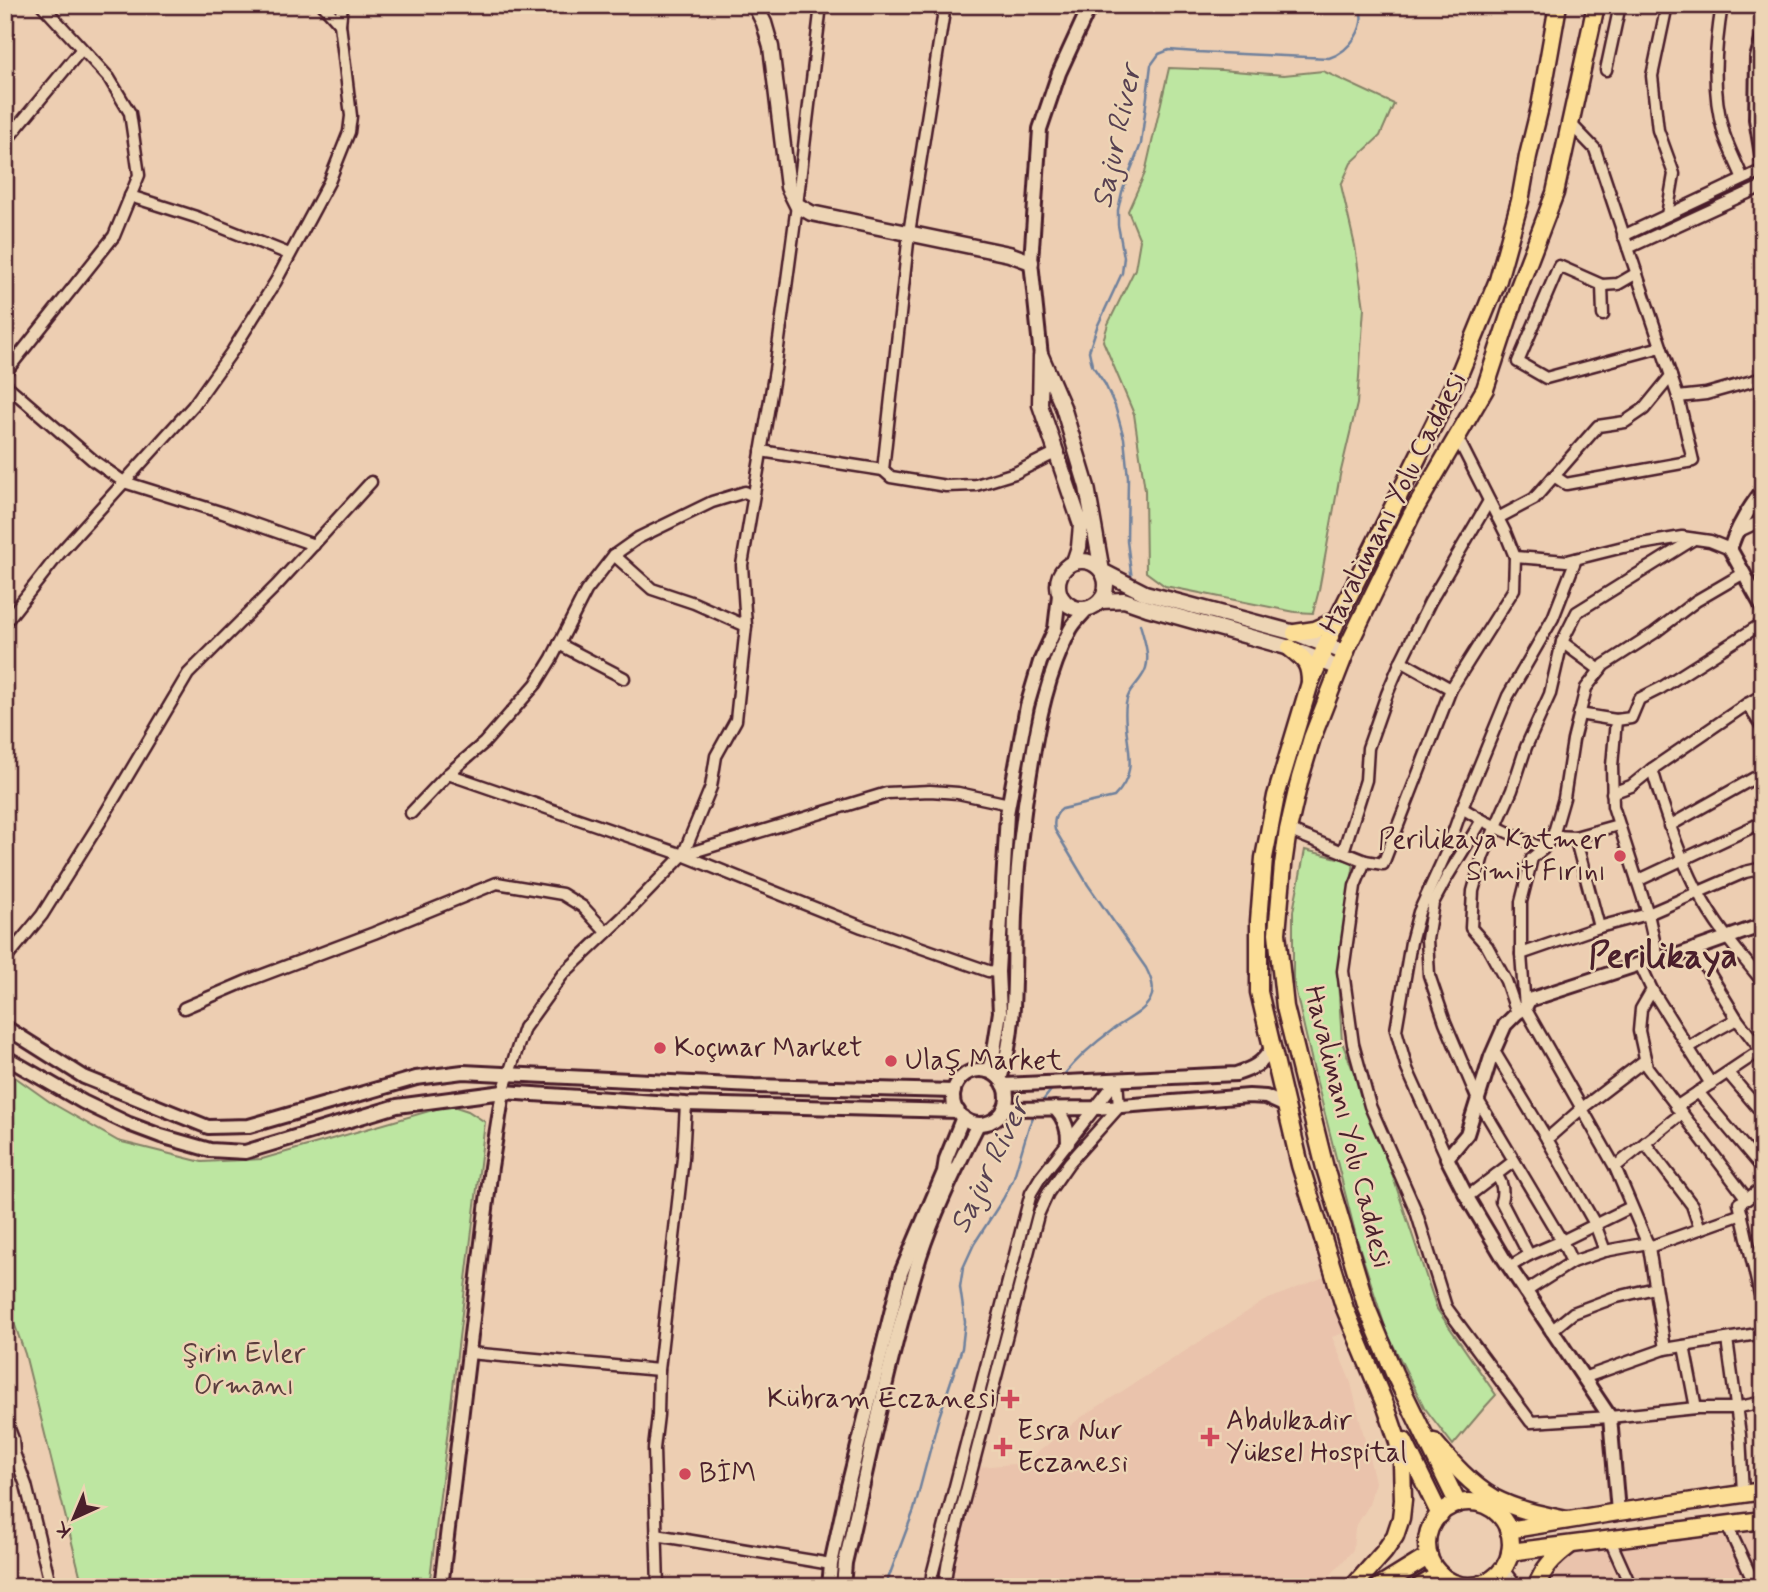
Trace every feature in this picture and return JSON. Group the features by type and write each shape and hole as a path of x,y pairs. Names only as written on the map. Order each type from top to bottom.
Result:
{"main road":[{"path":"755,5 771,47 788,187 797,205 811,213 1009,254 1031,262"},
{"name":"Havalimanı Yolu Caddesi","path":"1386,1407 1345,1309 1300,1165 1259,992 1259,921 1264,858 1276,796 1310,683 1337,620 1461,370 1497,280 1520,201 1558,5"},
{"name":"Havalimanı Yolu Caddesi","path":"1458,1504 1394,1373 1367,1308 1325,1168 1285,1007 1277,933 1288,830 1312,738 1343,661 1412,514 1485,388 1517,292 1555,193 1595,5"},
{"path":"1041,356 1040,405 1081,525 1079,547 1074,562"},
{"path":"1041,356 1063,407 1087,487 1106,586 1101,601"},
{"path":"1337,620 1292,641 1147,608 1124,600 1101,601 1087,609 1070,607 1059,595 1058,579 1067,565 1090,562 1145,593 1292,641 1343,661"},
{"path":"1292,641 1310,671 1310,683"},
{"path":"1386,1407 1440,1515"},
{"path":"1353,1587 1384,1552 1395,1536 1401,1518 1402,1463 1386,1407"},
{"path":"1415,1416 1435,1444 1464,1475 1494,1497 1539,1514 1567,1520"},
{"path":"1508,1530 1763,1491"},
{"path":"1471,1502 1484,1505 1495,1511 1508,1530 1511,1546 1509,1559 1493,1579 1482,1586 1455,1584 1440,1574 1429,1556 1427,1543 1430,1530 1446,1509 1458,1504 1471,1502"},
{"path":"1510,1552 1763,1520"},
{"path":"1536,1587 1542,1572 1552,1560 1571,1545"},
{"path":"1379,1587 1429,1556"},
{"path":"1502,1570 1515,1587"},
{"path":"1419,1587 1440,1574"}],"street":[{"path":"5,373 114,236 139,175 130,113 109,78 42,5"},
{"path":"323,5 340,24"},
{"path":"5,624 59,554 193,405 233,350 276,281 329,182 349,132 351,116 340,24 342,5"},
{"path":"441,1587 491,1167 503,1092 524,1028 563,974 683,855 711,787 716,755 736,720 746,626 742,565 775,370 821,5"},
{"path":"883,470 909,233 945,5"},
{"path":"1041,356 1031,262 1040,129 1059,74 1087,12 1100,5"},
{"path":"1606,70 1620,5"},
{"path":"1667,5 1652,76 1658,130 1674,174 1667,215"},
{"path":"1721,5 1716,40 1715,89 1724,134 1743,179"},
{"path":"1763,37 1757,58 1756,119 1763,161"},
{"path":"5,142 82,50"},
{"path":"5,119 16,129"},
{"path":"1554,476 1566,484 1693,461 1678,397 1595,149 1570,123"},
{"path":"1623,236 1763,170"},
{"path":"1628,248 1763,186"},
{"path":"130,196 196,217 289,254"},
{"path":"1637,274 1618,284 1602,285 1559,266 1518,362 1546,378 1661,348"},
{"path":"1602,285 1603,315"},
{"path":"1499,518 1534,499 1598,426 1625,422 1644,409 1671,376"},
{"path":"1678,397 1706,394 1763,379"},
{"path":"5,384 94,461 124,482 314,545"},
{"path":"1288,830 1365,861 1383,864 1451,688 1514,589 1515,557 1499,518 1457,437"},
{"path":"761,451 883,470 891,477 946,486 976,485 1015,473 1057,452"},
{"path":"5,960 42,915 188,674 277,585 371,482"},
{"path":"1730,549 1735,533 1750,506 1763,490"},
{"path":"411,813 448,774 484,743 536,684 586,591 614,555 638,538 712,502 745,492 754,496"},
{"path":"1343,852 1366,780 1368,748 1387,694 1430,602 1489,501"},
{"path":"1735,533 1763,520"},
{"path":"1515,557 1567,561 1682,537 1710,541 1730,549 1760,599"},
{"path":"1665,1349 1648,1245 1615,1167 1521,1011 1487,946 1471,928 1473,891 1483,856 1550,694 1562,642 1577,612 1694,539"},
{"path":"614,555 652,589 694,603 746,626"},
{"path":"1576,559 1553,618 1508,696 1446,853 1419,912 1411,942 1396,1030 1407,1069 1467,1197 1525,1292 1610,1417 1618,1512"},
{"path":"1521,1011 1521,902 1532,858 1553,836 1564,798 1573,740 1586,688 1604,665 1654,633 1696,601 1744,573"},
{"path":"988,1071 993,1057 1000,1012 998,972 1007,814 1027,706 1040,662 1055,629 1059,595"},
{"path":"1002,1082 1014,998 1015,916 1020,845 1039,717 1071,629 1087,609"},
{"path":"1579,714 1616,720 1631,718 1639,699 1661,688 1763,623"},
{"path":"1562,642 1600,670"},
{"path":"559,644 624,678"},
{"path":"1401,661 1451,688"},
{"path":"1612,793 1631,786 1763,695"},
{"path":"1747,704 1763,729"},
{"path":"1616,720 1612,766 1613,806 1648,914 1658,958"},
{"path":"1652,769 1669,826 1698,892 1727,938 1763,982"},
{"path":"1669,826 1763,773"},
{"path":"448,774 683,855 862,928 988,971 998,972"},
{"path":"683,855 887,793 957,793 1009,804"},
{"path":"1462,808 1543,849"},
{"path":"1482,820 1433,903 1427,943 1429,975 1445,1022 1478,1101 1573,1262"},
{"path":"1637,881 1763,822"},
{"path":"1553,836 1575,837 1618,825"},
{"path":"1575,837 1599,927"},
{"path":"1365,861 1355,886 1343,971 1353,1044 1370,1106 1416,1211 1446,1307 1531,1422 1696,1408 1735,1408 1763,1402"},
{"path":"1521,954 1599,927 1648,914 1745,872 1763,868"},
{"path":"184,1008 497,883 562,894 583,908 606,932"},
{"path":"1447,1158 1467,1134 1505,1025 1530,1000 1658,958 1670,958 1763,925"},
{"path":"1411,942 1427,943"},
{"path":"1615,1167 1699,1092 1762,1052 1737,1019 1694,948"},
{"path":"1640,964 1652,990 1711,1084"},
{"path":"1652,990 1642,1009 1639,1031 1647,1067 1747,1199"},
{"path":"1688,1048 1737,1019"},
{"path":"5,1027 84,1077 208,1126 249,1126 416,1078 463,1072 754,1086 954,1091"},
{"path":"1002,1082 1073,1082 1236,1074 1252,1069 1265,1060 1272,1048"},
{"path":"1494,1051 1595,1224 1605,1251"},
{"path":"5,1057 83,1102 129,1124 210,1150 245,1152 397,1105 503,1092 686,1104 960,1114"},
{"path":"1547,1139 1645,1060"},
{"path":"979,1070 988,1071 1002,1082 1007,1093 1000,1115 978,1124 970,1122 960,1114 954,1101 954,1091 963,1076 979,1070"},
{"path":"1728,1073 1763,1114"},
{"path":"944,1587 948,1561 1038,1215 1048,1193 1069,1163 1119,1107 1117,1080"},
{"path":"931,1587 956,1479 1031,1193 1117,1080"},
{"path":"1699,1092 1763,1169"},
{"path":"1004,1109 1119,1107 1249,1096 1266,1097 1286,1106"},
{"path":"657,1587 654,1449 659,1370 683,1158 686,1104"},
{"path":"1055,1108 1069,1132 1068,1143"},
{"path":"829,1587 831,1564 851,1474 901,1273 944,1172 960,1114"},
{"path":"843,1587 845,1563 886,1384 921,1255 942,1200 978,1124"},
{"path":"1645,1143 1692,1205 1700,1229"},
{"path":"1467,1197 1514,1160"},
{"path":"1496,1175 1502,1185 1501,1201 1529,1255"},
{"path":"1763,1187 1739,1203 1759,1270 1763,1308"},
{"path":"1509,1267 1631,1207"},
{"path":"1525,1292 1573,1262 1605,1251 1648,1245 1742,1214"},
{"path":"1551,1331 1573,1313 1613,1298 1655,1288"},
{"path":"1583,1378 1665,1349 1763,1334"},
{"path":"1727,1339 1740,1435 1743,1493"},
{"path":"1684,1346 1696,1408"},
{"path":"469,1353 659,1370"},
{"path":"5,1418 26,1485 51,1587"},
{"path":"1727,1525 1756,1587"},
{"path":"656,1535 831,1564"},
{"path":"1610,1540 1631,1587"}],"shaded area":[{"name":"Abdulkadir Yüksel Hospital","path":"1324,1277 1344,1333 1332,1337 1351,1383 1375,1482 1369,1505 1355,1528 1353,1550 1320,1587 951,1587 955,1553 979,1467 1025,1463 1080,1418 1264,1301"},
{"path":"1763,1522 1763,1587 1550,1587 1549,1570 1567,1551"}],"green space":[{"path":"1169,68 1284,75 1323,71 1394,104 1380,136 1351,163 1341,185 1355,246 1364,308 1357,404 1313,613 1295,612 1165,586 1146,572 1145,490 1134,414 1103,341 1108,324 1135,269 1140,240 1128,211 1145,173"},
{"path":"1305,850 1354,862 1338,980 1342,1042 1384,1150 1437,1309 1496,1395 1453,1445 1424,1407 1387,1333 1357,1240 1315,1075 1293,979 1293,911"},
{"name":"Şirin Evler Ormanı","path":"5,1070 50,1102 118,1141 202,1162 262,1159 450,1105 468,1111 485,1122 429,1587 83,1587 25,1354 5,1297"}],"waterway":[{"name":"Sajur River","path":"1132,580 1127,541 1128,478 1124,438 1115,406 1092,365 1089,351 1122,273 1124,257 1118,210 1122,192 1141,144 1151,65 1159,54 1169,50 1329,58 1344,50 1359,30 1359,5"},
{"name":"Sajur River","path":"1062,1077 1098,1041 1142,1009 1153,992 1146,968 1088,885 1054,824 1056,815 1062,809 1114,797 1128,775 1130,764 1126,704 1147,664 1147,650 1140,624"},
{"name":"Sajur River","path":"1040,1104 1053,1088"},
{"name":"Sajur River","path":"885,1587 914,1510 938,1420 962,1348 965,1322 960,1287 963,1268 974,1244 1013,1180 1035,1113"}],"place":[{"name":"Perilikaya Katmer Simit Fırını","path":"1620,856"},
{"name":"Koçmar Market","path":"660,1048"},
{"name":"Ulaş Market","path":"891,1061"},
{"name":"Kübram Eczanesi","path":"1010,1399"},
{"name":"Abdulkadir Yüksel Hospital","path":"1210,1437"},
{"name":"Esra Nur Eczanesi","path":"1003,1447"},
{"name":"BİM","path":"685,1474"}],"district":[{"name":"Perilikaya","path":"1663,957"}]}
